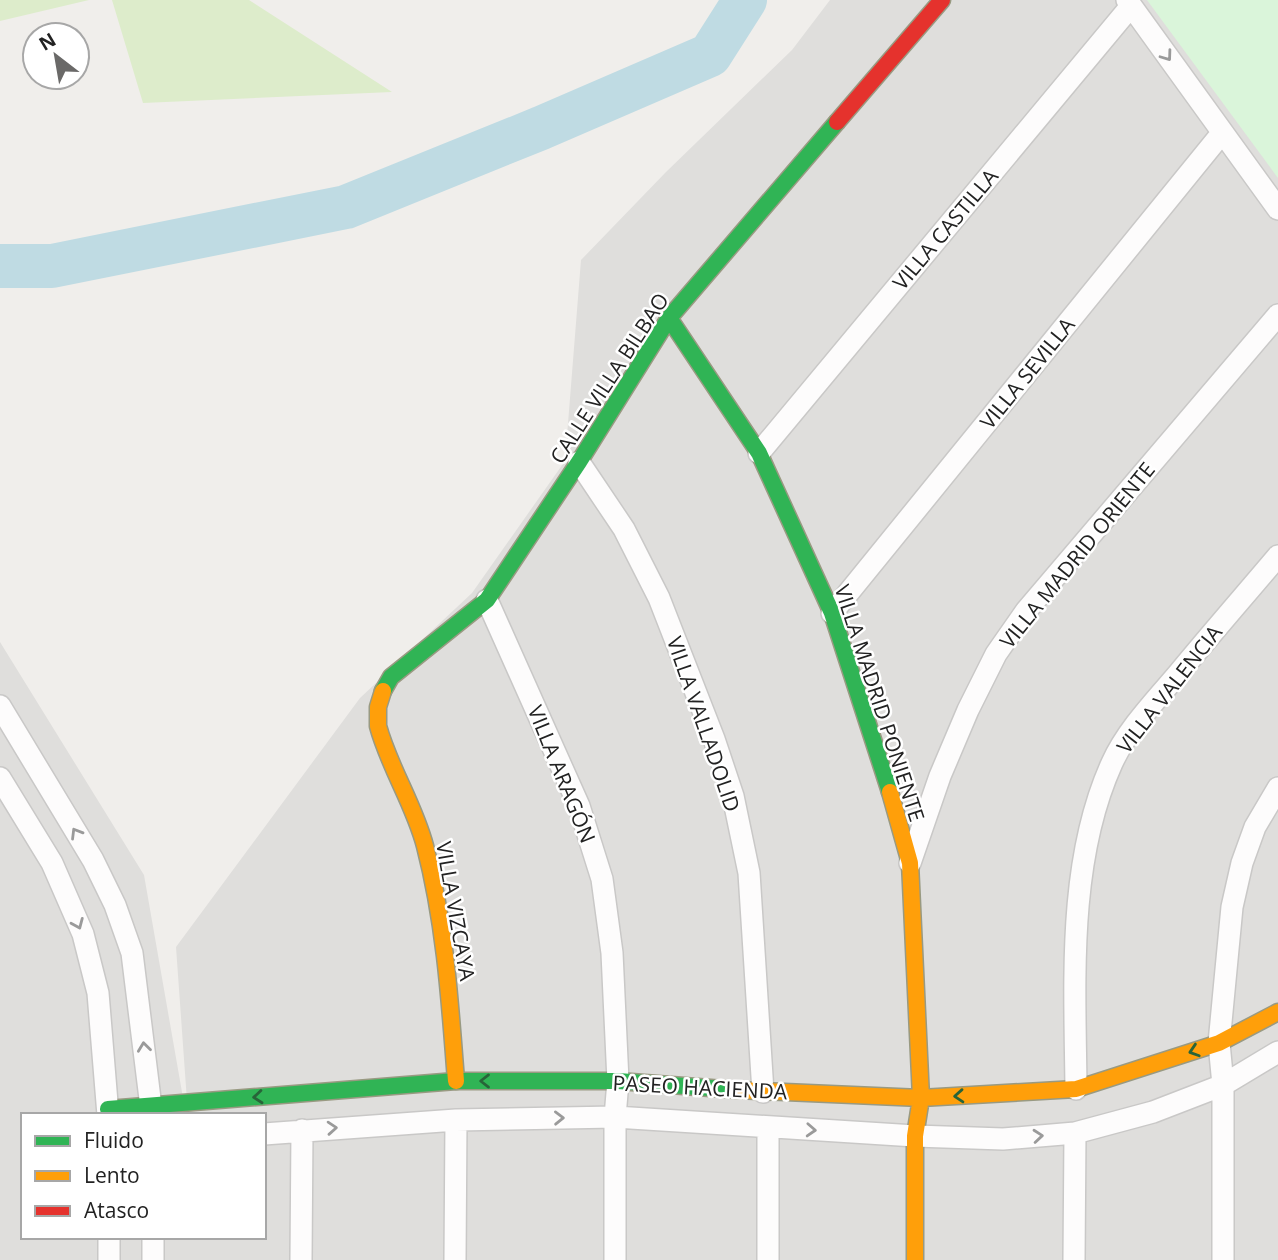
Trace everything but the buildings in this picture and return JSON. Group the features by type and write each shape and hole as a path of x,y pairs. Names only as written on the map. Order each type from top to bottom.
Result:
{"street":[{"name":"CALLE VILLA BILBAO","path":"391,677 487,600 579,462 669,318 942,0"},
{"path":"1129,3 1278,209"},
{"name":"VILLA CASTILLA","path":"760,453 1129,3"},
{"name":"VILLA SEVILLA","path":"832,613 1222,132"},
{"name":"VILLA MADRID ORIENTE","path":"910,863 940,776 996,654 1026,611 1278,315"},
{"name":"VILLA MADRID PONIENTE","path":"669,318 760,453 832,613 910,863 920,1098 915,1136 915,1260"},
{"name":"VILLA VALLADOLID","path":"579,462 624,529 659,598 714,739 733,796 749,873 763,1092"},
{"name":"VILLA VALENCIA","path":"1076,1089 1074,955 1084,856 1096,806 1112,761 1141,718 1278,556"},
{"name":"VILLA ARAGÓN","path":"487,600 579,806 601,879 612,953 618,1081 615,1117 615,1260"},
{"name":"VILLA VIZCAYA","path":"391,677 380,692 376,707 380,737 425,844 449,985 456,1081"},
{"path":"0,706 93,860 115,905 132,953 152,1110"},
{"path":"0,778 52,863 83,934 98,993 108,1112"},
{"path":"1223,1260 1223,1085 1219,1043 1232,907 1242,863 1255,827 1278,788"},
{"name":"PASEO HACIENDA","path":"108,1112 456,1081 618,1081 763,1092 920,1098 1076,1089 1219,1043 1278,1012"},
{"name":"PASEO HACIENDA","path":"266,1134 456,1120 615,1117 768,1128 1003,1139 1075,1133 1153,1112 1223,1085 1278,1052"},
{"path":"455,1260 456,1120"},
{"path":"768,1128 768,1260"},
{"path":"301,1260 302,1130"},
{"path":"1074,1260 1075,1133"},
{"path":"109,1239 109,1260"},
{"path":"153,1239 153,1260"}],"shaded area":[{"path":"830,0 1278,0 1278,1260 0,1260 0,642 144,875 186,1113 21,1113 21,1239 266,1239 266,1113 188,1113 176,947 360,698 472,593 565,461 581,260 666,172 792,50"}],"green space":[{"path":"0,0 89,0 0,21"},
{"path":"112,0 249,0 392,92 143,103"},
{"path":"1147,0 1278,0 1278,178"}],"waterway":[{"path":"0,266 52,266 346,207 541,128 710,55 745,0"}],"traffic: fast":[{"path":"383,691 391,677 487,600 579,462 669,318 837,122"},
{"path":"669,318 759,453 832,613 890,792"},
{"path":"108,1109 456,1081 618,1081 737,1090"}],"traffic: slow":[{"path":"383,691 378,707 378,726 420,830 432,875 446,963 456,1081"},
{"path":"890,792 910,863 921,1098 915,1136 915,1260"},
{"path":"737,1090 921,1098 1076,1089 1219,1043 1278,1012"}],"traffic: jam":[{"path":"837,122 942,0"}]}
